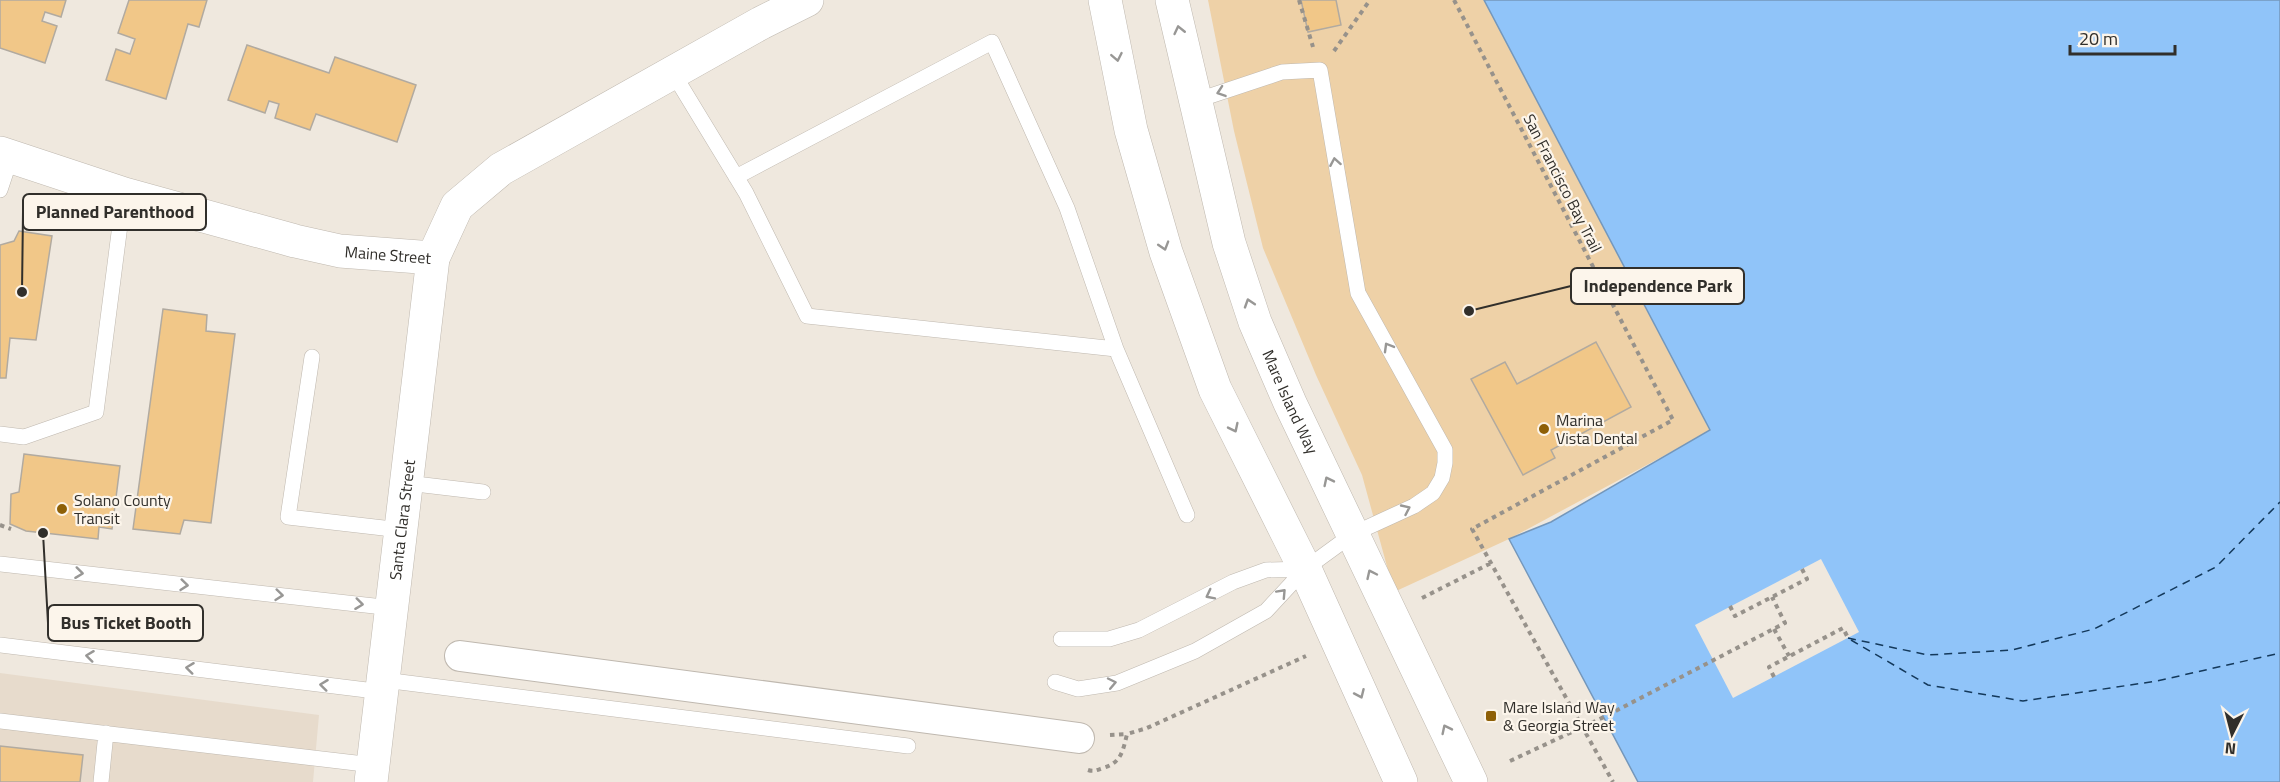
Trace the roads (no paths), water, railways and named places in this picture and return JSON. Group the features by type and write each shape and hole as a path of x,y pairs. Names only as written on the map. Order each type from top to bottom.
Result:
{"main road":[{"path":"1105,0 1131,130 1166,252 1215,389 1305,569 1401,782"},
{"name":"Mare Island Way","path":"1172,0 1229,243 1255,322 1290,403 1471,782"},
{"name":"Maine Street","path":"5,155 124,194 295,242 340,252 433,258 457,206 501,169 801,2"},
{"name":"Santa Clara Street","path":"372,773 433,258"}],"street":[{"path":"460,656 1079,738"}],"lane":[{"path":"736,177 992,42 1067,208 1116,349 1187,515"},
{"path":"1055,682 1078,689 1117,683 1195,651 1266,610 1305,569 1353,534 1414,506 1433,493 1442,478 1445,450 1358,293 1320,70 1282,72 1195,101"},
{"path":"673,73 736,177 807,316 1116,349"},
{"path":"0,190 5,155"},
{"path":"0,434 24,437 96,412 124,194"},
{"path":"312,357 288,517 401,530"},
{"path":"407,483 483,492"},
{"path":"0,564 392,608"},
{"path":"1060,639 1109,639 1139,630 1233,582 1266,570 1305,569"},
{"path":"0,645 908,746"},
{"path":"0,721 106,733 372,773"},
{"path":"101,782 106,733"}],"water":[{"path":"1484,0 2280,0 2280,782 1638,782 1509,539 1551,522 1710,430"}],"place":[{"name":"Planned Parenthood","path":"22,292"},
{"name":"Independence Park","path":"1469,311"},
{"name":"Marina Vista Dental","path":"1544,429"},
{"name":"Solano County Transit","path":"62,509"},
{"name":"Bus Ticket Booth","path":"43,533"},
{"name":"Mare Island Way & Georgia Street","path":"1491,716"}]}
